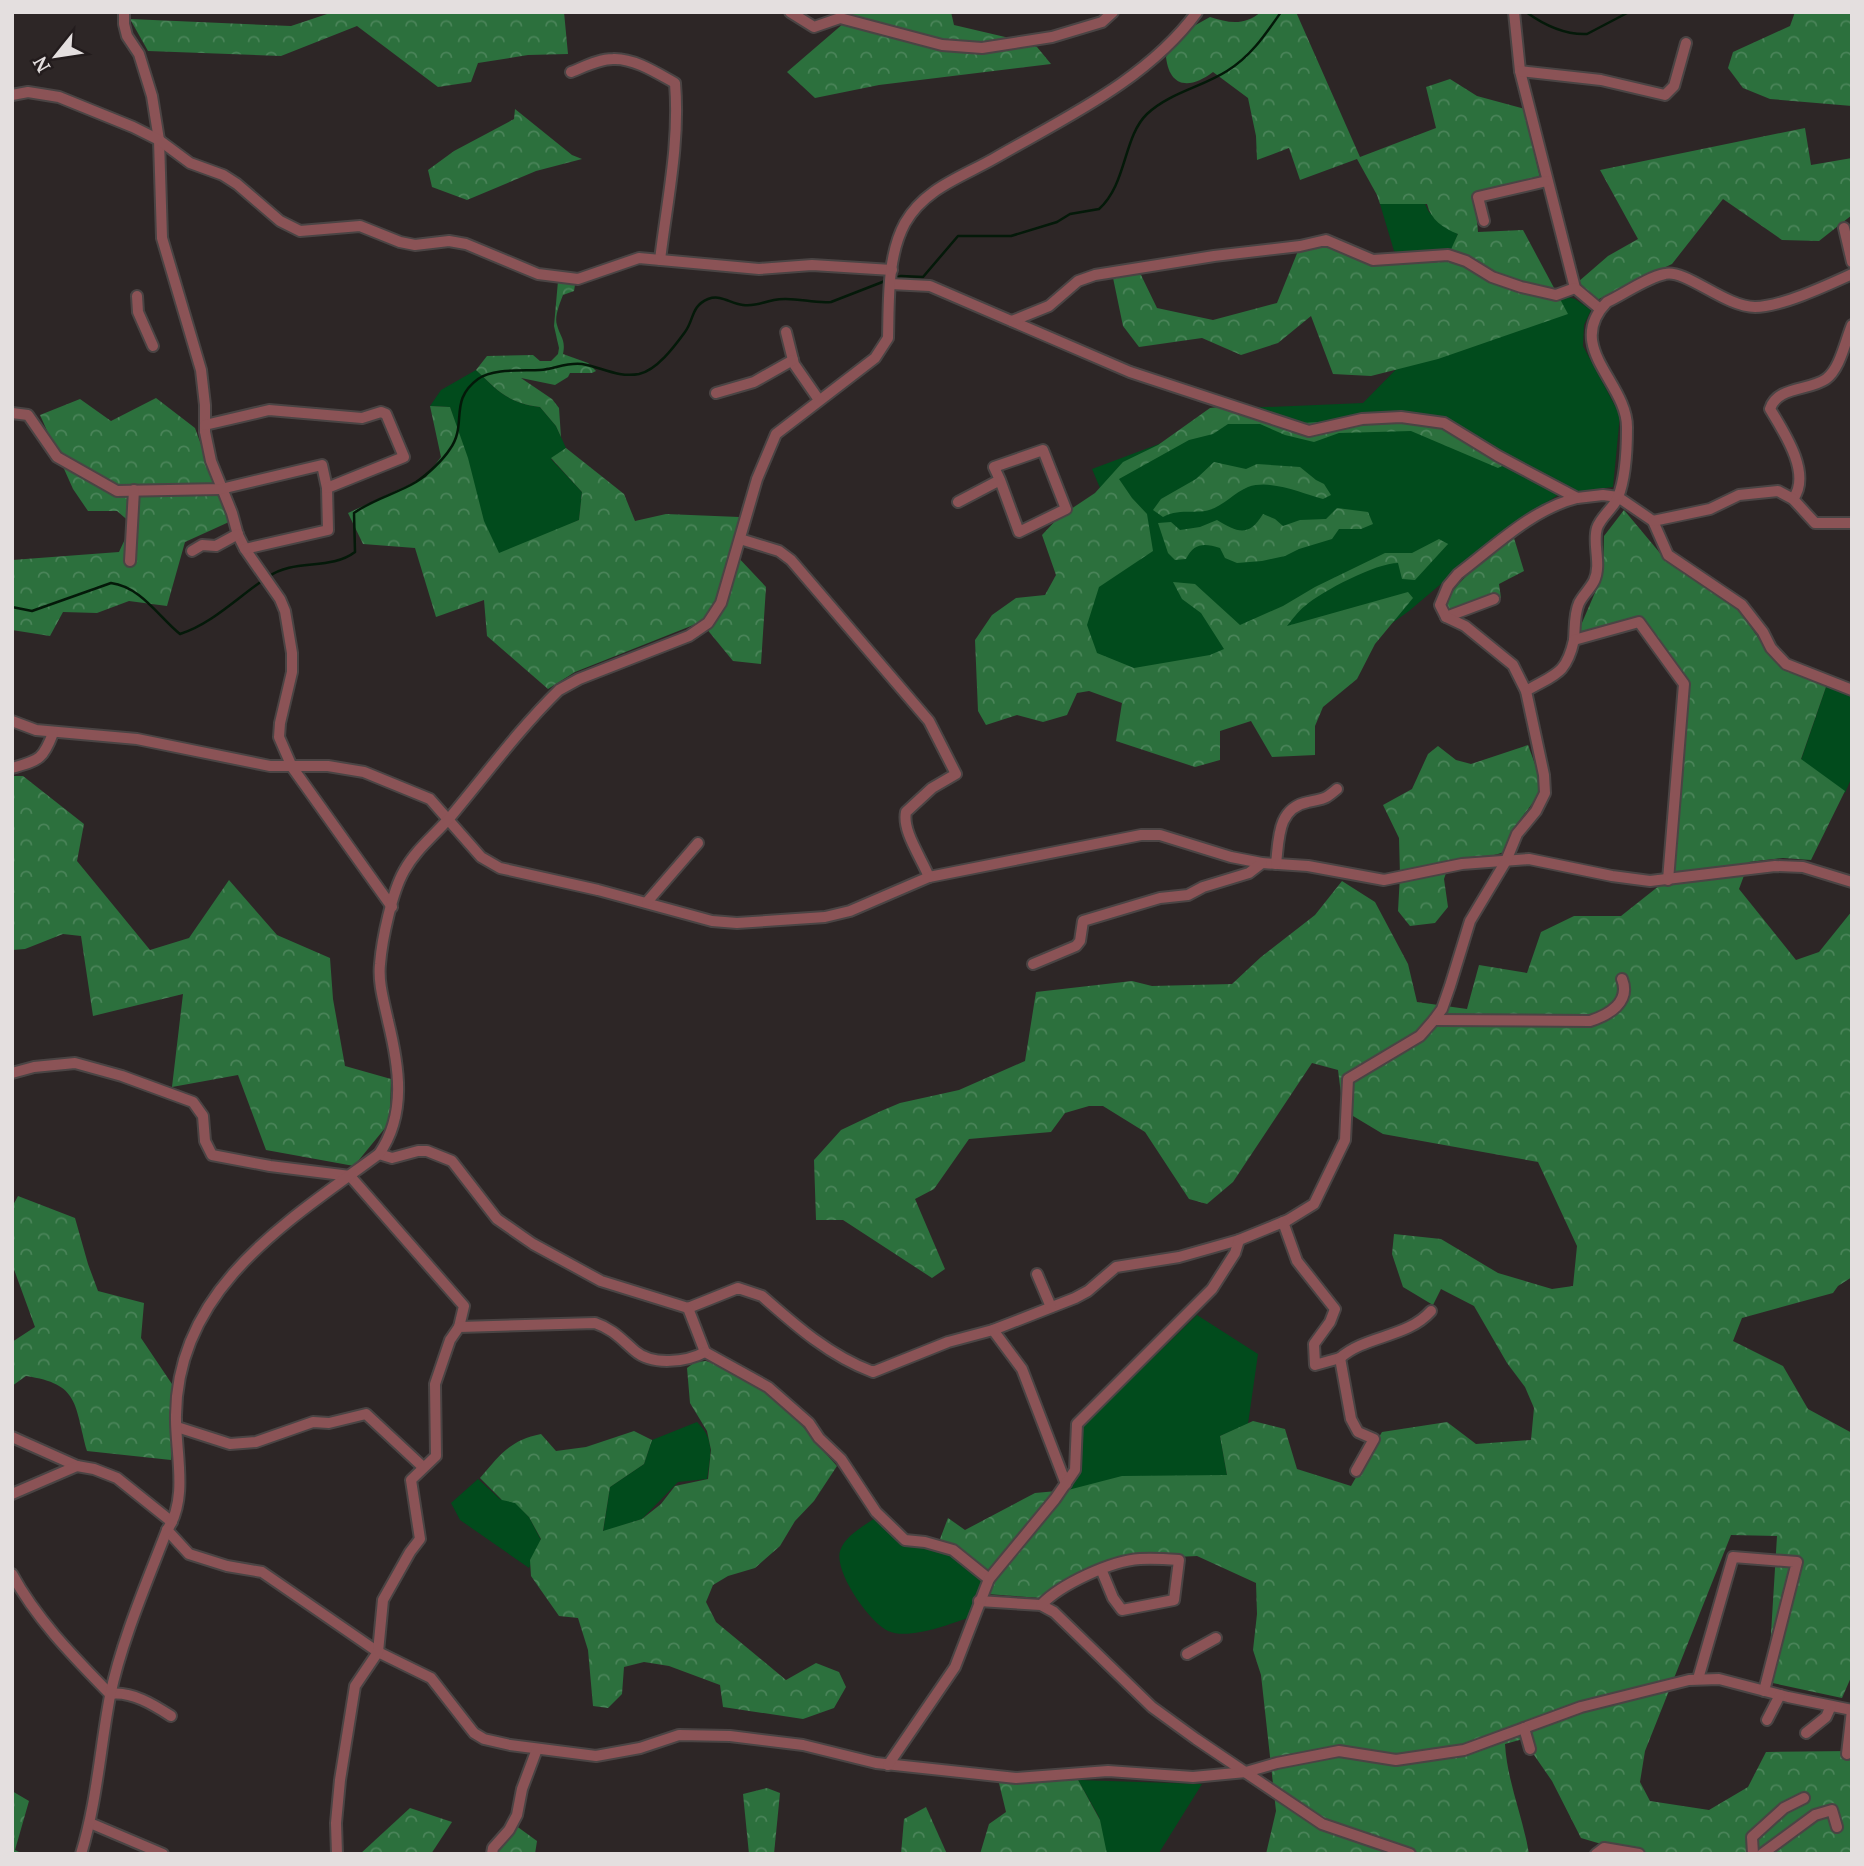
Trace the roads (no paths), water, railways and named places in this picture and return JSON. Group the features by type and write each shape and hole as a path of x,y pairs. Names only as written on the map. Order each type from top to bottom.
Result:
{"street":[{"path":"124,12 127,36 139,54 147,76 159,140 162,238 201,370 211,461 245,549 281,599 285,611 292,653 292,672 279,723 279,737 292,767 392,908"},
{"path":"790,12 814,27 838,15 942,45 982,48 1052,37 1102,22 1113,12"},
{"path":"81,1854 90,1824 110,1694 137,1609 170,1526 178,1495 175,1418 185,1355 197,1326 217,1292 255,1249 379,1154 393,1125 399,1087 395,1049 380,986 382,947 398,883 413,856 559,690 579,679 689,636 708,623 721,603 757,479 776,434 875,358 885,345 888,338 892,270 904,224 924,198 940,186 984,164 1123,83 1179,33 1197,12"},
{"path":"1514,12 1520,71 1574,288 1600,309"},
{"path":"1520,71 1601,80 1665,95 1674,86 1686,43"},
{"path":"571,72 616,58 651,69 675,83 676,152 669,183 660,260"},
{"path":"12,95 28,92 59,97 134,127 159,140 190,163 223,175 280,221 300,231 360,226 415,245 449,241 466,244 538,274 578,279 639,258 759,269 812,265 892,270"},
{"path":"1484,221 1478,197 1547,181"},
{"path":"1844,228 1852,262"},
{"path":"1012,321 1049,306 1078,281 1095,275 1326,240 1373,260 1448,255 1458,257 1492,277 1556,295 1574,288"},
{"path":"1526,691 1563,670 1570,657 1578,605 1595,580 1597,528 1618,498 1625,458 1627,417 1593,349 1593,321 1600,309 1607,302 1664,274 1679,275 1721,298 1742,306 1756,307 1852,274"},
{"path":"890,284 930,286 1130,372 1309,430 1362,419 1401,417 1444,423 1498,456 1577,498"},
{"path":"137,296 138,312 153,346"},
{"path":"1793,499 1799,492 1801,483 1791,443 1770,409 1773,400 1827,378 1839,365 1840,354 1852,325"},
{"path":"786,332 799,373 819,400"},
{"path":"716,393 754,382 793,360"},
{"path":"205,425 269,410 362,418 381,412 386,414 404,457 327,488"},
{"path":"12,413 28,415 57,457 117,491 220,489 322,465 327,488 328,530 245,549"},
{"path":"1043,450 1066,509 1019,532 1000,480 994,467 1043,450"},
{"path":"958,502 1000,480"},
{"path":"130,561 134,490"},
{"path":"1653,521 1710,509 1739,495 1778,491 1793,499 1815,523 1852,523"},
{"path":"379,1154 392,1158 418,1151 445,1158 459,1169 497,1219 533,1244 601,1281 688,1308 738,1288 753,1292 762,1296 809,1337 856,1366 873,1371 948,1342 993,1330 1088,1292 1116,1267 1179,1257 1239,1240 1283,1222 1314,1203 1345,1140 1348,1079 1420,1037 1442,1009 1470,921 1506,861 1517,834 1536,811 1545,793 1544,775 1526,691 1513,665 1465,626 1446,617 1440,605 1448,586 1458,574 1533,519 1554,506 1577,498 1603,495 1618,498 1653,521 1668,555 1742,605 1763,632 1770,648 1786,664 1852,690"},
{"path":"192,551 202,545 216,546 238,534"},
{"path":"740,539 779,551 791,560 929,722 956,774 932,788 906,812 906,829 929,877"},
{"path":"1446,617 1494,599"},
{"path":"1574,640 1639,622 1684,684 1668,880"},
{"path":"12,721 53,733 137,739 270,766 328,766 364,772 430,799 481,857 500,868 648,902 712,921 737,923 825,917 850,911 929,877 1141,835 1160,835 1231,857 1262,863 1308,866 1384,880 1462,864 1529,859 1650,881 1784,866 1803,867 1852,882"},
{"path":"12,768 37,761 45,753 53,733"},
{"path":"1276,864 1281,826 1289,810 1306,802 1325,800 1337,789"},
{"path":"648,902 698,843"},
{"path":"1033,964 1076,946 1080,941 1083,922 1160,898 1188,895 1203,887 1249,873 1262,863"},
{"path":"1434,1020 1590,1021 1606,1016 1617,1007 1623,993 1622,979"},
{"path":"12,1073 34,1067 75,1063 122,1076 193,1102 203,1116 205,1142 212,1155 270,1166 350,1175 464,1306 459,1327 450,1339 435,1384 436,1456 411,1480 420,1539 383,1600 378,1652 355,1686 340,1780 336,1823 337,1854"},
{"path":"1283,1222 1297,1261 1335,1309 1330,1322 1314,1344 1315,1365 1340,1358 1352,1348 1421,1322 1431,1311"},
{"path":"888,1765 955,1667 989,1579 1075,1471 1077,1424 1213,1289 1235,1253 1239,1240"},
{"path":"1037,1274 1051,1307"},
{"path":"688,1308 705,1352 768,1387 809,1423 819,1438 841,1459 876,1512 905,1540 925,1542 953,1550 989,1579"},
{"path":"459,1327 595,1323 610,1328 637,1353 650,1359 694,1358 705,1352"},
{"path":"993,1330 1022,1370 1066,1484"},
{"path":"1340,1358 1351,1419 1358,1432 1374,1438 1356,1471"},
{"path":"177,1427 230,1444 256,1442 313,1422 329,1423 366,1414 423,1467"},
{"path":"12,1437 76,1466 94,1469 117,1478 170,1526 189,1554 227,1566 262,1572 378,1652 431,1678 474,1733 484,1739 537,1749 596,1756 631,1750 679,1735 730,1736 803,1745 888,1765 1016,1778 1108,1771 1193,1777 1246,1772 1339,1751 1396,1760 1464,1750 1581,1706 1664,1684 1719,1679 1852,1710 1847,1754"},
{"path":"12,1493 76,1466"},
{"path":"1698,1679 1733,1557 1797,1562 1764,1690"},
{"path":"1041,1605 1050,1595 1101,1569 1138,1559 1179,1560 1174,1600 1122,1610 1112,1598 1101,1569"},
{"path":"12,1574 61,1644 110,1694"},
{"path":"979,1601 1041,1605 1054,1612 1152,1707 1322,1824 1410,1854"},
{"path":"1187,1654 1216,1638"},
{"path":"110,1694 120,1693 148,1702 171,1716"},
{"path":"1767,1720 1780,1695"},
{"path":"1806,1733 1826,1717 1831,1706"},
{"path":"1524,1728 1530,1749"},
{"path":"492,1854 493,1848 509,1830 517,1815 537,1749"},
{"path":"1753,1854 1752,1837 1784,1808 1804,1798"},
{"path":"1762,1854 1815,1815 1832,1811 1837,1827"},
{"path":"90,1824 163,1854"},
{"path":"1596,1854 1604,1848 1639,1854"}],"waterway":[{"path":"895,278 923,277 958,236 1011,236 1057,222 1070,214 1099,209 1115,187 1133,135 1147,114 1175,95 1217,77 1236,65 1257,44 1281,12"},
{"path":"1526,12 1555,28 1587,34 1629,12"},
{"path":"268,577 289,568 335,561 355,552 354,513 416,482 439,462 455,440 464,396 469,387 484,375 576,364 617,373 639,374 646,372 665,357 685,332 698,305 708,299 722,298 747,305 781,299 831,302 885,281"},
{"path":"12,607 32,611 111,583 140,596 180,634 213,618 262,581"}]}
